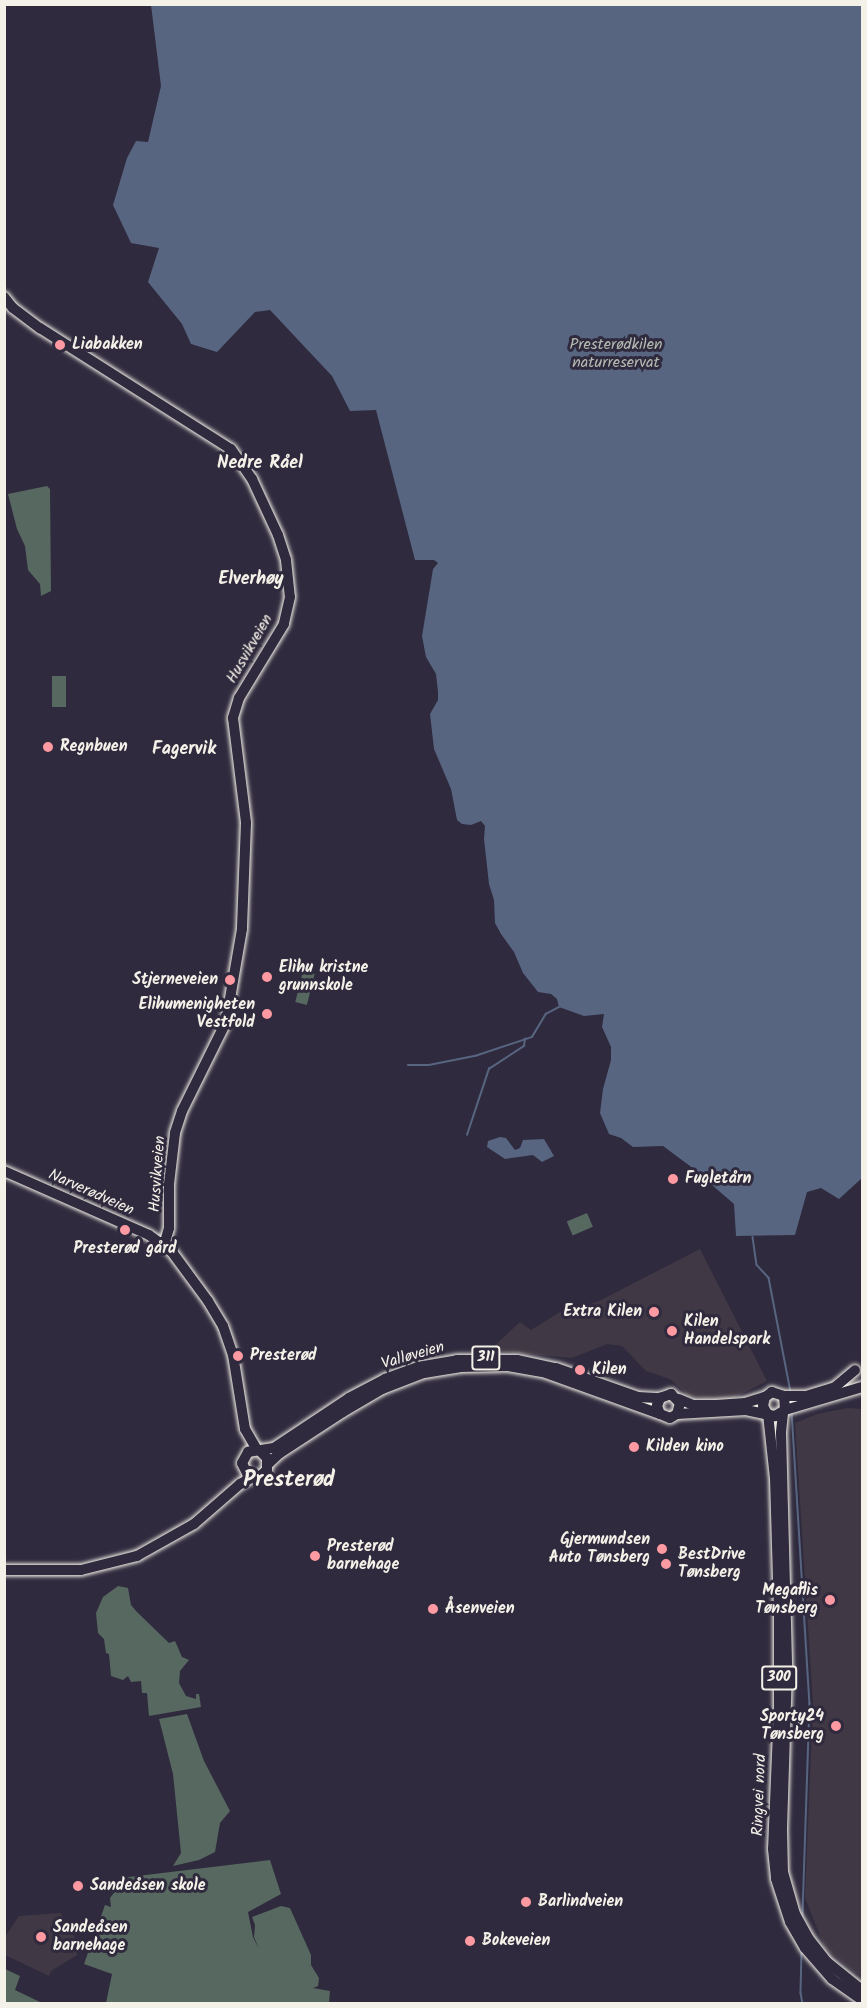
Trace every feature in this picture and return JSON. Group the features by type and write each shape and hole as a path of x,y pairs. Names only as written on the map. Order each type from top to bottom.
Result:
{"main road":[{"name":"Husvikveien","path":"4,297 13,308 40,328 231,449 252,479 278,535 286,560 290,597 284,624 239,698 233,718 246,822 242,929 226,1022 182,1111 175,1133 169,1184 169,1227 164,1245"},
{"name":"Narverødveien","path":"4,1171 138,1230 164,1245 185,1269 219,1318 233,1355 239,1401"},
{"name":"Valløveien","path":"259,1451 274,1448 349,1398 385,1379 418,1367 456,1360 501,1358 533,1362 638,1397 660,1398 668,1394 693,1405 745,1403 776,1392 788,1404"},
{"name":"Valløveien","path":"268,1464 280,1453 382,1389 415,1376 460,1367 500,1366 537,1371 670,1418 678,1414 746,1410 776,1416 788,1404 835,1387 859,1367"},
{"name":"311","path":"859,1367 855,1380 862,1387"},
{"path":"788,1404 862,1387"},
{"path":"765,1397 763,1406 767,1414"},
{"path":"660,1398 657,1406 660,1414"},
{"path":"678,1414 681,1407 679,1399"},
{"path":"239,1401 247,1436 266,1456 268,1464"},
{"path":"239,1401 238,1419 243,1461 246,1473 254,1477"},
{"name":"Ringvei nord","path":"788,1404 781,1433 787,1670 782,1857 786,1886 799,1921 803,1940 862,1990"},
{"name":"Ringvei nord","path":"767,1414 775,1478 780,1669 774,1864 785,1910 803,1940 832,1978 862,2000"},
{"name":"311","path":"187,1528 234,1480 243,1461 259,1451"},
{"name":"311","path":"4,1570 64,1571 105,1565 147,1552 187,1528 243,1482 265,1473 268,1464"}],"shaded area":[{"path":"700,1249 767,1381 734,1398 721,1400 689,1396 670,1379 646,1371 622,1346 607,1344 572,1358 498,1351 493,1347 520,1322 531,1330 560,1312 597,1302"},
{"path":"848,1408 862,1409 862,1976 825,1948 805,1898 813,1704 795,1423 817,1414"},
{"path":"61,1913 79,1945 77,1955 51,1971 49,1976 5,1955 5,1937 19,1916"}],"green space":[{"path":"47,486 50,489 51,591 41,596 40,584 28,570 25,546 17,529 8,494"},
{"path":"52,676 66,676 66,707 52,707"},
{"path":"303,971 315,974 307,1005 295,1002"},
{"path":"587,1213 593,1227 573,1235 567,1222"},
{"path":"118,1586 128,1588 131,1605 136,1611 169,1643 175,1641 182,1657 189,1660 180,1671 179,1683 186,1696 196,1699 196,1694 199,1694 201,1707 149,1716 147,1693 142,1693 141,1681 131,1682 128,1676 123,1680 111,1676 109,1654 106,1653 104,1639 98,1633 96,1613 103,1597"},
{"path":"187,1714 204,1761 230,1811 220,1823 215,1852 199,1860 173,1866 181,1853 173,1774 159,1719"},
{"path":"270,1860 281,1894 248,1912 253,1937 259,1949 254,1937 255,1925 252,1917 281,1906 290,1908 311,1955 311,1965 319,1978 318,1986 313,1988 330,1991 329,2003 106,2003 112,1974 84,1964 105,1905 111,1907 110,1898 123,1881 129,1877"},
{"path":"5,1969 20,1976 15,1990 42,2003 5,2003"}],"water":[{"name":"Presterødkilen naturreservat","path":"151,5 862,5 862,1178 839,1199 821,1188 807,1192 795,1235 736,1236 734,1204 690,1166 663,1146 633,1147 621,1138 609,1134 600,1113 603,1089 611,1060 611,1047 602,1027 604,1014 584,1016 559,1007 557,999 551,994 538,992 523,973 514,952 495,923 494,900 489,884 484,839 485,826 481,821 471,825 462,824 457,820 451,789 434,749 430,714 438,700 438,692 436,674 426,657 422,636 433,569 438,563 434,560 415,560 376,410 350,411 332,376 270,310 255,312 217,352 191,344 182,324 148,282 159,248 131,243 113,205 127,158 136,141 148,142 161,86"},
{"path":"500,1137 506,1138 515,1150 520,1148 523,1140 544,1139 554,1156 542,1162 533,1155 505,1159 487,1147 488,1141"}],"waterway":[{"path":"408,1065 429,1065 475,1056 532,1037 546,1014 559,1007"},
{"path":"467,1135 489,1069 524,1046 525,1039"},
{"path":"753,1237 757,1265 769,1278 791,1392"},
{"path":"792,1411 810,1703 803,1919"},
{"path":"802,1951 803,2004"}],"place":[{"name":"Liabakken","path":"60,345"},
{"name":"Regnbuen","path":"48,747"},
{"name":"Elihu kristne grunnskole","path":"267,977"},
{"name":"Stjerneveien","path":"230,980"},
{"name":"Elihumenigheten Vestfold","path":"267,1014"},
{"name":"Fugletårn","path":"673,1179"},
{"name":"Presterød gård","path":"125,1230"},
{"name":"Extra Kilen","path":"654,1312"},
{"name":"Kilen Handelspark","path":"672,1331"},
{"name":"Presterød","path":"238,1356"},
{"name":"Kilen","path":"580,1370"},
{"name":"Kilden kino","path":"634,1447"},
{"name":"Gjermundsen Auto Tønsberg","path":"662,1549"},
{"name":"Presterød barnehage","path":"315,1556"},
{"name":"BestDrive Tønsberg","path":"666,1564"},
{"name":"Megaflis Tønsberg","path":"830,1600"},
{"name":"Åsenveien","path":"433,1609"},
{"name":"Sporty24 Tønsberg","path":"836,1726"},
{"name":"Sandeåsen skole","path":"78,1886"},
{"name":"Barlindveien","path":"526,1902"},
{"name":"Sandeåsen barnehage","path":"41,1937"},
{"name":"Bokeveien","path":"470,1941"}],"district":[{"name":"Nedre Råel","path":"260,464"},
{"name":"Elverhøy","path":"251,580"},
{"name":"Fagervik","path":"184,750"},
{"name":"Presterød","path":"289,1481"}]}
